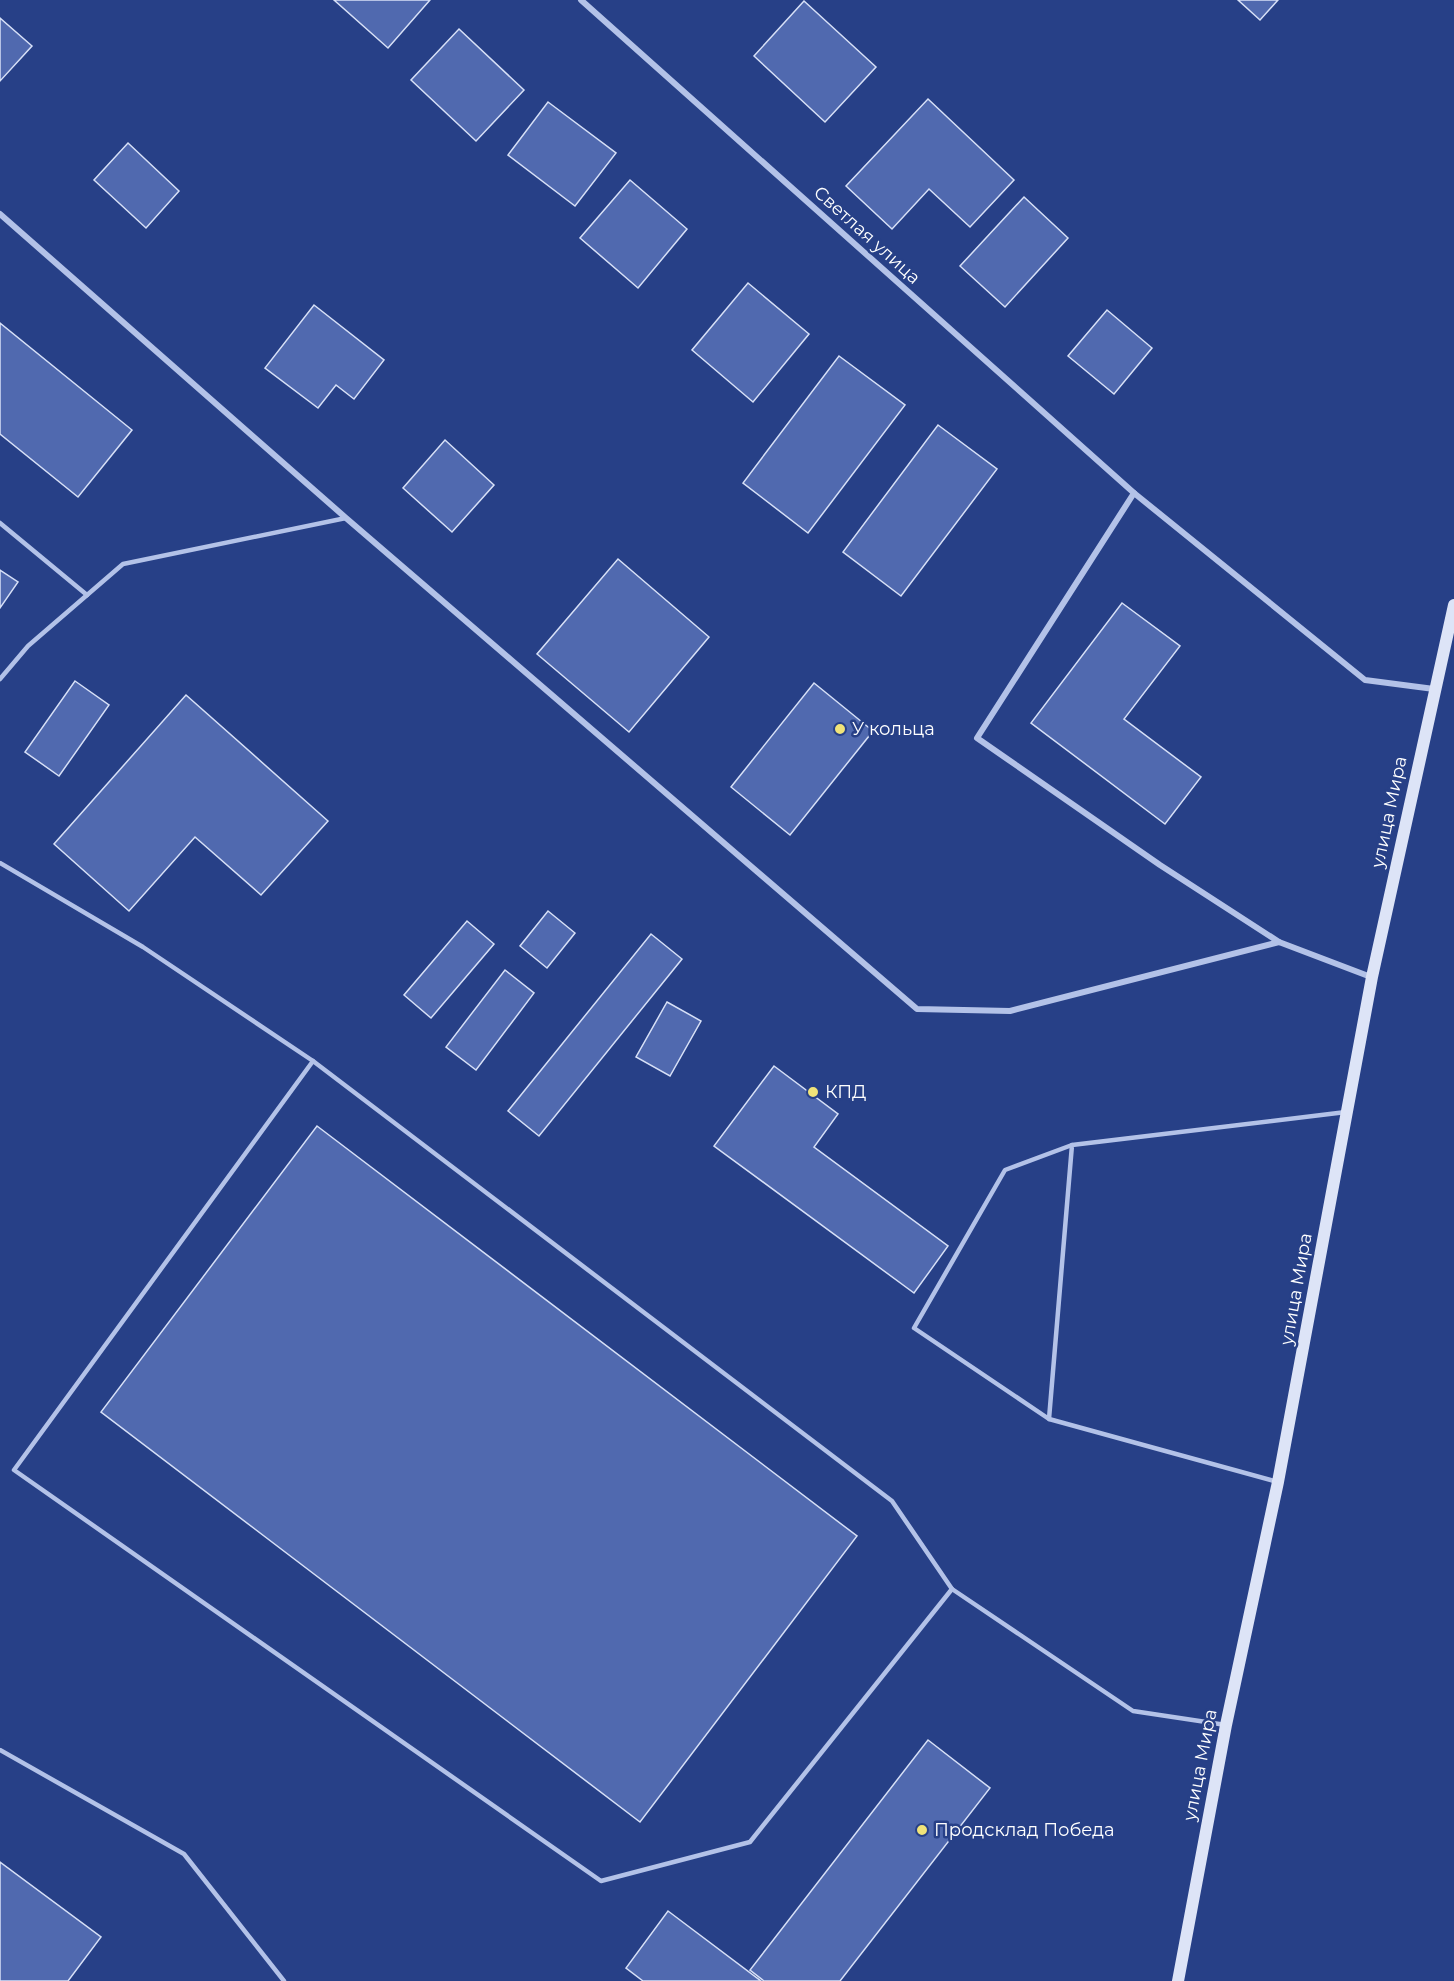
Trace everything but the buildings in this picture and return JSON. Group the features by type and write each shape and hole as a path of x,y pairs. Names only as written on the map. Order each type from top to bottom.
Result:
{"main road":[{"name":"улица Мира","path":"1178,1981 1226,1725 1278,1482 1372,977 1454,605"}],"street":[{"name":"Светлая улица","path":"581,0 1134,493 1365,680 1434,689"},
{"path":"0,214 346,518 917,1009 1010,1011 1279,942"},
{"path":"1134,493 977,738 1160,865 1279,942 1372,977"}],"lane":[{"path":"0,679 28,646 123,564 346,518"},
{"path":"0,523 87,595"},
{"path":"0,863 143,947 313,1061 892,1501 952,1589 1133,1711 1226,1725"},
{"path":"313,1061 14,1470 601,1881 750,1842 952,1589"},
{"path":"1278,1482 1049,1419 914,1328 1005,1170 1072,1145 1346,1112"},
{"path":"1049,1419 1072,1145"},
{"path":"0,1750 184,1854 284,1981"}],"place":[{"name":"У кольца","path":"840,729"},
{"name":"КПД","path":"813,1092"},
{"name":"Продсклад Победа","path":"922,1830"}]}
